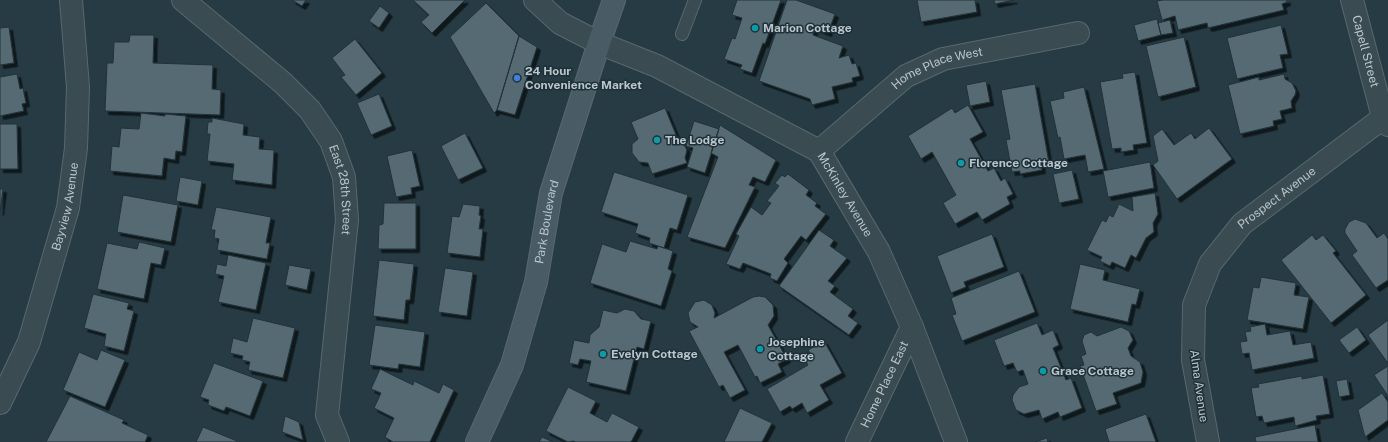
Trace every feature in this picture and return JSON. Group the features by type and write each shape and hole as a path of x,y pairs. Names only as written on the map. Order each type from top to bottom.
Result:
{"main road":[{"name":"Park Boulevard","path":"477,442 512,365 536,282 551,193 614,0"}],"street":[{"name":"Bayview Avenue","path":"0,403 29,342 68,208 76,148 78,87 71,0"},
{"name":"East 28th Street","path":"183,0 283,83 310,110 331,141 344,177 347,220 327,416 338,442"},
{"name":"McKinley Avenue","path":"535,0 560,23 599,43 657,66 819,151 879,252 912,327 956,442"},
{"name":"Capell Street","path":"1352,0 1386,118"},
{"name":"Home Place West","path":"819,151 906,76 912,73 943,59 1078,33"},
{"name":"Prospect Avenue","path":"1194,306 1210,264 1242,224 1386,118"},
{"name":"Alma Avenue","path":"1194,306 1193,360 1208,442"},
{"name":"Home Place East","path":"857,442 912,327"}],"lane":[{"path":"682,34 695,0"}],"building":[{"path":"292,0 306,0 302,6"},
{"path":"413,0 465,0 432,33 421,22 429,15"},
{"name":"Marion Cottage","path":"737,0 781,0 765,44 763,43 752,73 740,69 742,65 724,59 732,38 735,39 742,18 732,15"},
{"path":"787,0 796,0 835,14 828,33 815,28 813,35 843,46 839,58 849,55 852,64 856,63 860,76 852,78 853,82 832,87 835,99 812,105 810,99 759,81"},
{"path":"917,0 975,0 977,12 921,22"},
{"path":"994,0 1014,0 995,4"},
{"path":"1287,0 1287,2 1282,4 1284,10 1208,28 1207,23 1178,30 1175,16 1162,20 1157,1"},
{"path":"486,3 519,36 497,110 494,113 450,37"},
{"path":"380,6 389,13 379,28 369,21"},
{"path":"1157,19 1161,35 1138,41 1134,25"},
{"path":"1170,20 1173,33 1161,35 1158,23"},
{"path":"1281,25 1288,54 1280,55 1283,68 1237,79 1227,38"},
{"path":"9,27 14,63 0,65 0,28"},
{"path":"130,35 154,35 153,63 213,65 212,89 221,90 220,115 105,111 107,63 113,63 114,42 129,42"},
{"name":"24 Hour Convenience Market","path":"519,36 537,47 515,115 497,110"},
{"path":"1184,37 1196,87 1158,97 1146,46"},
{"path":"355,39 382,73 356,95 341,77 345,75 332,58"},
{"path":"1135,72 1147,143 1133,145 1134,150 1121,152 1121,148 1112,149 1100,82 1123,78 1122,74"},
{"path":"17,74 20,89 23,88 26,103 22,104 24,111 0,116 0,77"},
{"path":"1284,74 1285,79 1292,83 1296,91 1291,101 1292,108 1280,111 1282,119 1273,121 1274,126 1240,134 1228,85 1259,77 1259,80"},
{"path":"986,81 990,102 970,106 966,85"},
{"path":"1035,84 1049,163 1041,164 1042,170 1020,174 1020,171 1012,172 1006,140 1010,139 1001,90"},
{"path":"1084,87 1104,169 1088,172 1085,155 1064,159 1060,137 1058,138 1050,101 1064,98 1063,92"},
{"path":"379,94 392,126 371,135 357,103"},
{"name":"Florence Cottage","path":"968,105 983,132 970,139 988,171 994,168 1001,181 1005,178 1013,194 1007,197 1010,204 982,220 977,212 955,224 943,203 956,195 932,152 921,159 908,136 952,108 955,113"},
{"name":"The Lodge","path":"665,108 679,142 684,145 687,150 685,158 687,163 652,174 648,163 639,162 632,153 632,144 638,139 631,122"},
{"path":"141,113 165,116 165,114 186,116 182,152 176,151 175,160 164,158 162,176 110,171 112,146 119,147 121,128 139,129"},
{"path":"212,118 244,124 243,135 260,137 259,149 274,150 272,185 232,180 234,164 207,161 210,134 207,134 208,122 212,122"},
{"path":"694,121 719,129 705,173 687,167 693,148 686,146"},
{"path":"0,124 17,124 18,169 0,169"},
{"path":"720,125 776,160 765,182 753,177 749,185 755,187 725,248 687,237 718,157 711,153"},
{"path":"1209,128 1232,159 1177,199 1153,165 1158,161 1153,136 1162,129 1174,145 1191,133 1195,139"},
{"path":"465,133 483,168 458,180 441,146"},
{"path":"412,150 420,186 411,188 412,194 396,197 387,156"},
{"path":"1150,162 1154,188 1108,197 1103,171"},
{"path":"1072,170 1079,199 1059,203 1053,174"},
{"path":"614,172 688,195 677,230 670,228 664,248 649,243 650,238 635,233 638,224 601,212"},
{"path":"788,174 809,190 806,195 817,203 815,206 826,214 806,240 801,236 784,259 788,263 777,281 770,278 771,274 743,263 740,269 726,264 739,236 736,234 751,207 762,215 771,203 767,201 779,186 775,183 782,175 785,177"},
{"path":"180,177 202,181 198,205 176,201"},
{"path":"0,189 3,189 0,212"},
{"path":"1155,193 1158,214 1153,223 1154,232 1146,238 1136,258 1131,255 1125,268 1112,262 1110,266 1100,261 1102,257 1087,250 1102,220 1106,222 1109,215 1113,217 1119,204 1133,211 1132,197"},
{"path":"123,195 178,205 171,242 117,232"},
{"path":"384,203 416,203 416,249 378,249 379,225 383,224"},
{"path":"463,204 480,206 479,215 481,216 479,229 483,229 480,257 447,253 452,216 459,217"},
{"path":"216,207 271,217 266,243 270,243 267,259 217,250 219,239 214,238 215,230 211,230"},
{"path":"1355,219 1366,223 1377,238 1384,233 1388,239 1388,280 1376,288 1352,255 1357,251 1345,233 1345,229 1349,222"},
{"path":"819,230 834,240 830,246 847,258 828,281 835,286 830,292 853,309 848,316 858,323 849,335 779,286"},
{"path":"992,234 1004,267 964,282 966,287 951,293 937,256"},
{"path":"1312,235 1316,240 1323,235 1336,251 1333,253 1366,295 1331,323 1281,260"},
{"path":"630,241 657,249 658,246 673,251 668,269 672,271 661,306 590,283 602,244 626,252"},
{"path":"139,242 165,248 161,265 151,263 144,299 97,289 107,243 137,249"},
{"path":"228,255 266,263 256,310 218,302 224,276 215,274 217,264 226,266"},
{"path":"379,260 414,264 410,300 406,300 404,320 373,316"},
{"path":"1080,264 1105,270 1103,280 1140,289 1136,305 1132,304 1128,322 1070,309"},
{"path":"289,265 311,269 307,290 285,285"},
{"path":"445,268 473,272 467,316 438,312"},
{"path":"1019,271 1035,312 962,341 952,315 956,314 951,298"},
{"path":"1261,277 1296,283 1294,295 1309,297 1303,329 1247,320 1253,287 1259,288"},
{"path":"93,294 129,303 127,309 134,311 124,351 104,346 106,334 84,328"},
{"name":"Josephine Cottage","path":"753,297 765,297 773,305 774,316 768,325 787,359 778,364 782,372 760,383 757,376 755,377 738,345 724,352 745,390 730,398 723,385 719,387 689,331 698,327 690,322 688,313 695,302 704,300 712,305 715,313 714,318"},
{"name":"Evelyn Cottage","path":"625,309 634,311 641,319 651,321 644,349 637,347 626,391 586,382 591,361 580,359 578,365 569,363 574,340 589,343 590,335 599,327 603,310 617,313"},
{"path":"253,318 295,328 283,378 248,370 250,362 242,360 243,356 230,353 233,338 247,342"},
{"path":"1388,320 1388,361 1387,362 1368,335"},
{"name":"Grace Cottage","path":"1037,323 1042,335 1053,330 1059,345 1053,348 1066,380 1071,378 1082,408 1060,417 1058,412 1042,419 1039,410 1024,414 1016,410 1012,400 1013,395 1019,387 1028,384 1023,370 1017,372 1013,363 1004,366 994,340"},
{"path":"1265,324 1267,335 1290,331 1293,345 1311,342 1314,358 1252,370 1249,353 1242,354 1240,342 1247,341 1245,332 1251,331 1250,327"},
{"path":"375,325 425,332 420,367 399,364 398,369 369,365"},
{"path":"1121,327 1129,331 1133,340 1128,348 1131,356 1140,362 1143,372 1141,383 1113,393 1117,404 1096,411 1080,366 1084,365 1081,356 1086,354 1082,341 1084,335 1091,332 1097,336"},
{"path":"1357,327 1366,340 1349,353 1339,340"},
{"path":"824,341 842,373 820,385 829,400 807,413 802,403 792,409 790,406 780,412 767,389 808,365 804,358 811,354 808,350"},
{"path":"101,350 125,360 105,407 63,390 79,352 97,360"},
{"path":"214,363 263,381 250,416 226,407 224,411 208,405 209,400 200,397"},
{"path":"1388,366 1388,396 1374,375"},
{"path":"380,369 413,385 414,381 439,393 443,384 454,390 430,442 393,442 385,437 394,418 374,408 381,393 371,389"},
{"path":"1323,375 1330,414 1316,416 1317,420 1295,426 1294,417 1264,423 1262,416 1256,417 1251,388 1259,387 1258,384 1302,376 1302,379"},
{"path":"1347,379 1350,395 1339,397 1336,381"},
{"path":"568,387 596,401 590,413 607,422 612,413 639,427 631,442 568,442 546,431"},
{"path":"1382,393 1388,402 1388,420 1365,437 1358,410"},
{"path":"70,396 124,420 122,423 148,435 145,442 46,442"},
{"path":"740,408 772,423 762,442 724,442"},
{"path":"1146,414 1156,442 1109,442 1105,429"},
{"path":"285,416 299,422 303,440 282,432"},
{"path":"1315,425 1318,442 1256,442 1255,437"},
{"path":"203,427 237,441 237,442 196,442"},
{"path":"542,437 553,442 539,442"},
{"path":"1047,438 1048,442 1035,442"}],"place":[{"name":"Marion Cottage","path":"755,28"},
{"name":"24 Hour Convenience Market","path":"517,78"},
{"name":"The Lodge","path":"657,140"},
{"name":"Florence Cottage","path":"961,163"},
{"name":"Josephine Cottage","path":"760,349"},
{"name":"Evelyn Cottage","path":"603,354"},
{"name":"Grace Cottage","path":"1043,371"}]}
